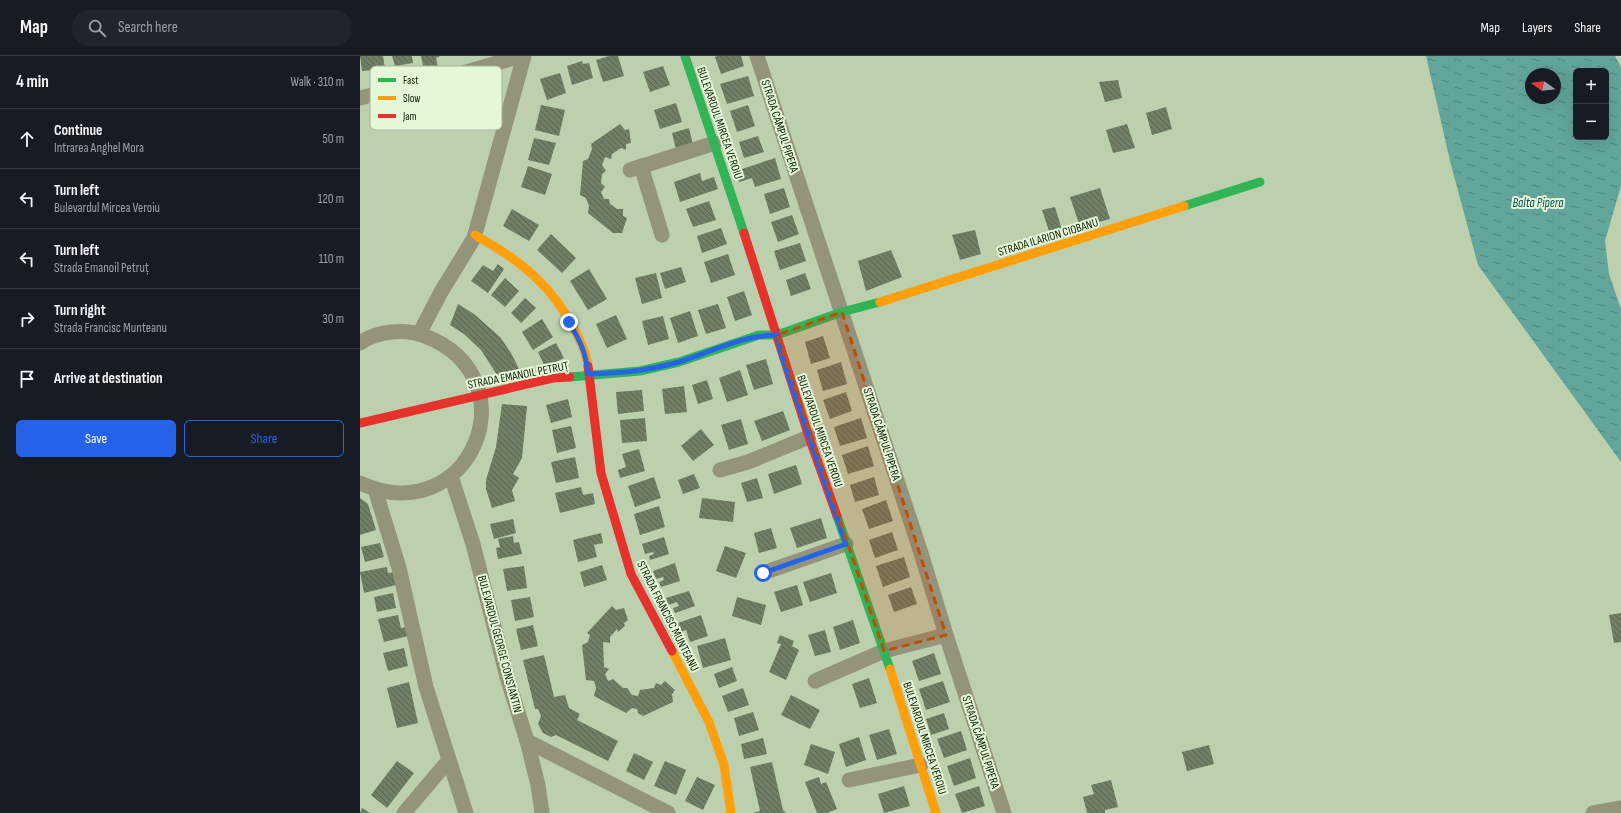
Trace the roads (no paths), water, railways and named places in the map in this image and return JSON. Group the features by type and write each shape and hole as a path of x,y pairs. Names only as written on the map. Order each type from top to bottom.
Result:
{"street":[{"path":"487,66 521,56"},
{"path":"419,334 441,292 475,235 524,56"},
{"name":"BULEVARDUL MIRCEA VEROIU","path":"685,56 715,143 809,437 884,651 936,813"},
{"name":"STRADA CÂMPUL PIPERA","path":"757,56 921,553 1004,813"},
{"path":"360,98 370,96"},
{"path":"662,235 636,168 715,143"},
{"name":"STRADA ILARION CIOBANU","path":"842,312 870,305 1260,182"},
{"name":"STRADA FRANCISC MUNTEANU","path":"475,235 519,262 543,283 555,298 582,344 587,357 601,473 631,574 709,722 724,765 731,813"},
{"name":"STRADA EMANOIL PETRUȚ","path":"360,423 553,378 588,374 640,372 679,362 759,335 777,335 842,312"},
{"path":"360,343 381,334 400,332 419,334 440,342 458,355 472,373 480,394 482,417 477,439 467,460 451,476 428,489 401,494 375,489 360,483"},
{"path":"720,470 748,462 809,437"},
{"name":"BULEVARDUL GEORGE CONSTANTIN","path":"451,476 473,544 507,677 527,741 538,786 542,813"},
{"path":"375,489 399,568 426,687 466,813"},
{"path":"763,573 846,544"},
{"path":"815,681 884,651 946,635"},
{"path":"527,741 668,813"},
{"path":"404,813 449,760"},
{"path":"849,780 921,765"},
{"path":"1593,813 1621,808"}],"water":[{"name":"Balta Pipera","path":"1426,56 1615,56 1621,67 1621,186 1605,241 1609,274 1621,309 1621,462 1478,265 1450,161"}]}
